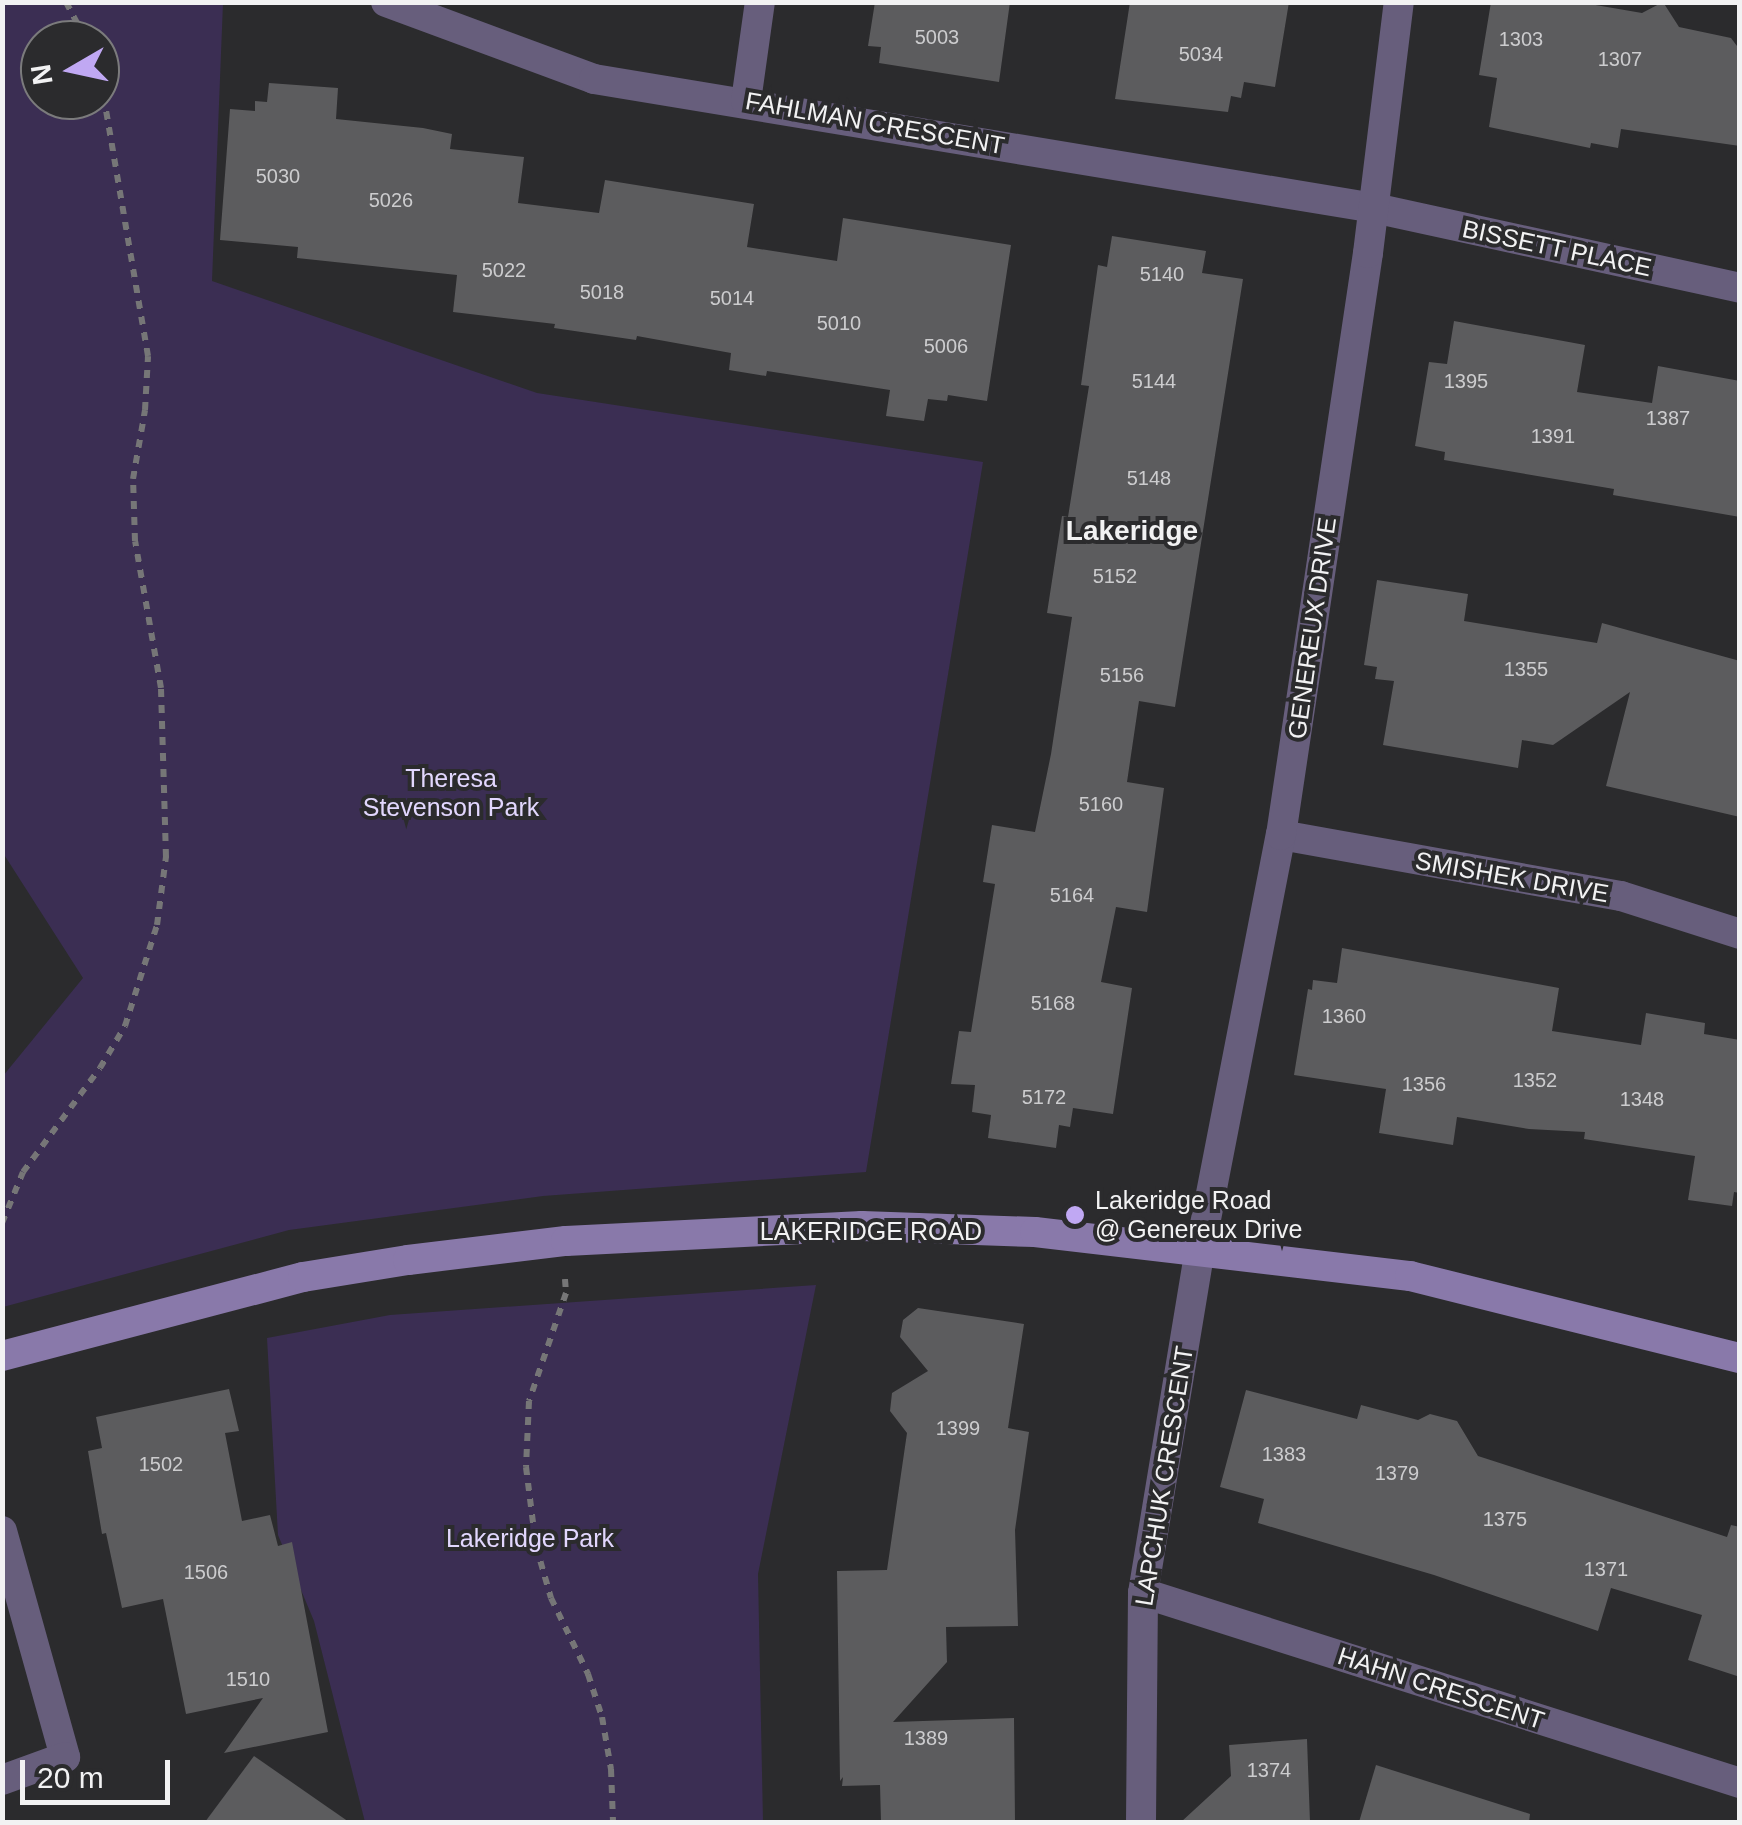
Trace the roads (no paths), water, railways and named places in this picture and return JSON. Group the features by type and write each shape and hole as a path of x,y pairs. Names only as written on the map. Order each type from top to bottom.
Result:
{"street":[{"name":"FAHLMAN CRESCENT","path":"386,2 594,79 746,101 1374,208"},
{"path":"746,101 760,2"},
{"name":"GENEREUX DRIVE","path":"1200,1250 1281,834 1374,208 1399,2"},
{"name":"BISSETT PLACE","path":"1374,208 1740,288"},
{"name":"SMISHEK DRIVE","path":"1281,834 1620,896 1740,934"},
{"name":"LAKERIDGE ROAD","path":"2,1356 304,1277 566,1241 862,1226 1035,1232 1410,1276 1740,1358"},
{"name":"LAPCHUK CRESCENT","path":"1141,1822 1143,1593 1200,1250"},
{"path":"2,1531 65,1757 2,1780"},
{"name":"HAHN CRESCENT","path":"1143,1593 1740,1783"}],"place":[{"name":"Lakeridge Road @ Genereux Drive","path":"1075,1215"}],"district":[{"name":"Lakeridge","path":"1132,531"}],"park label":[{"name":"Theresa Stevenson Park","path":"451,794"},
{"name":"Lakeridge Park","path":"530,1538"}]}
